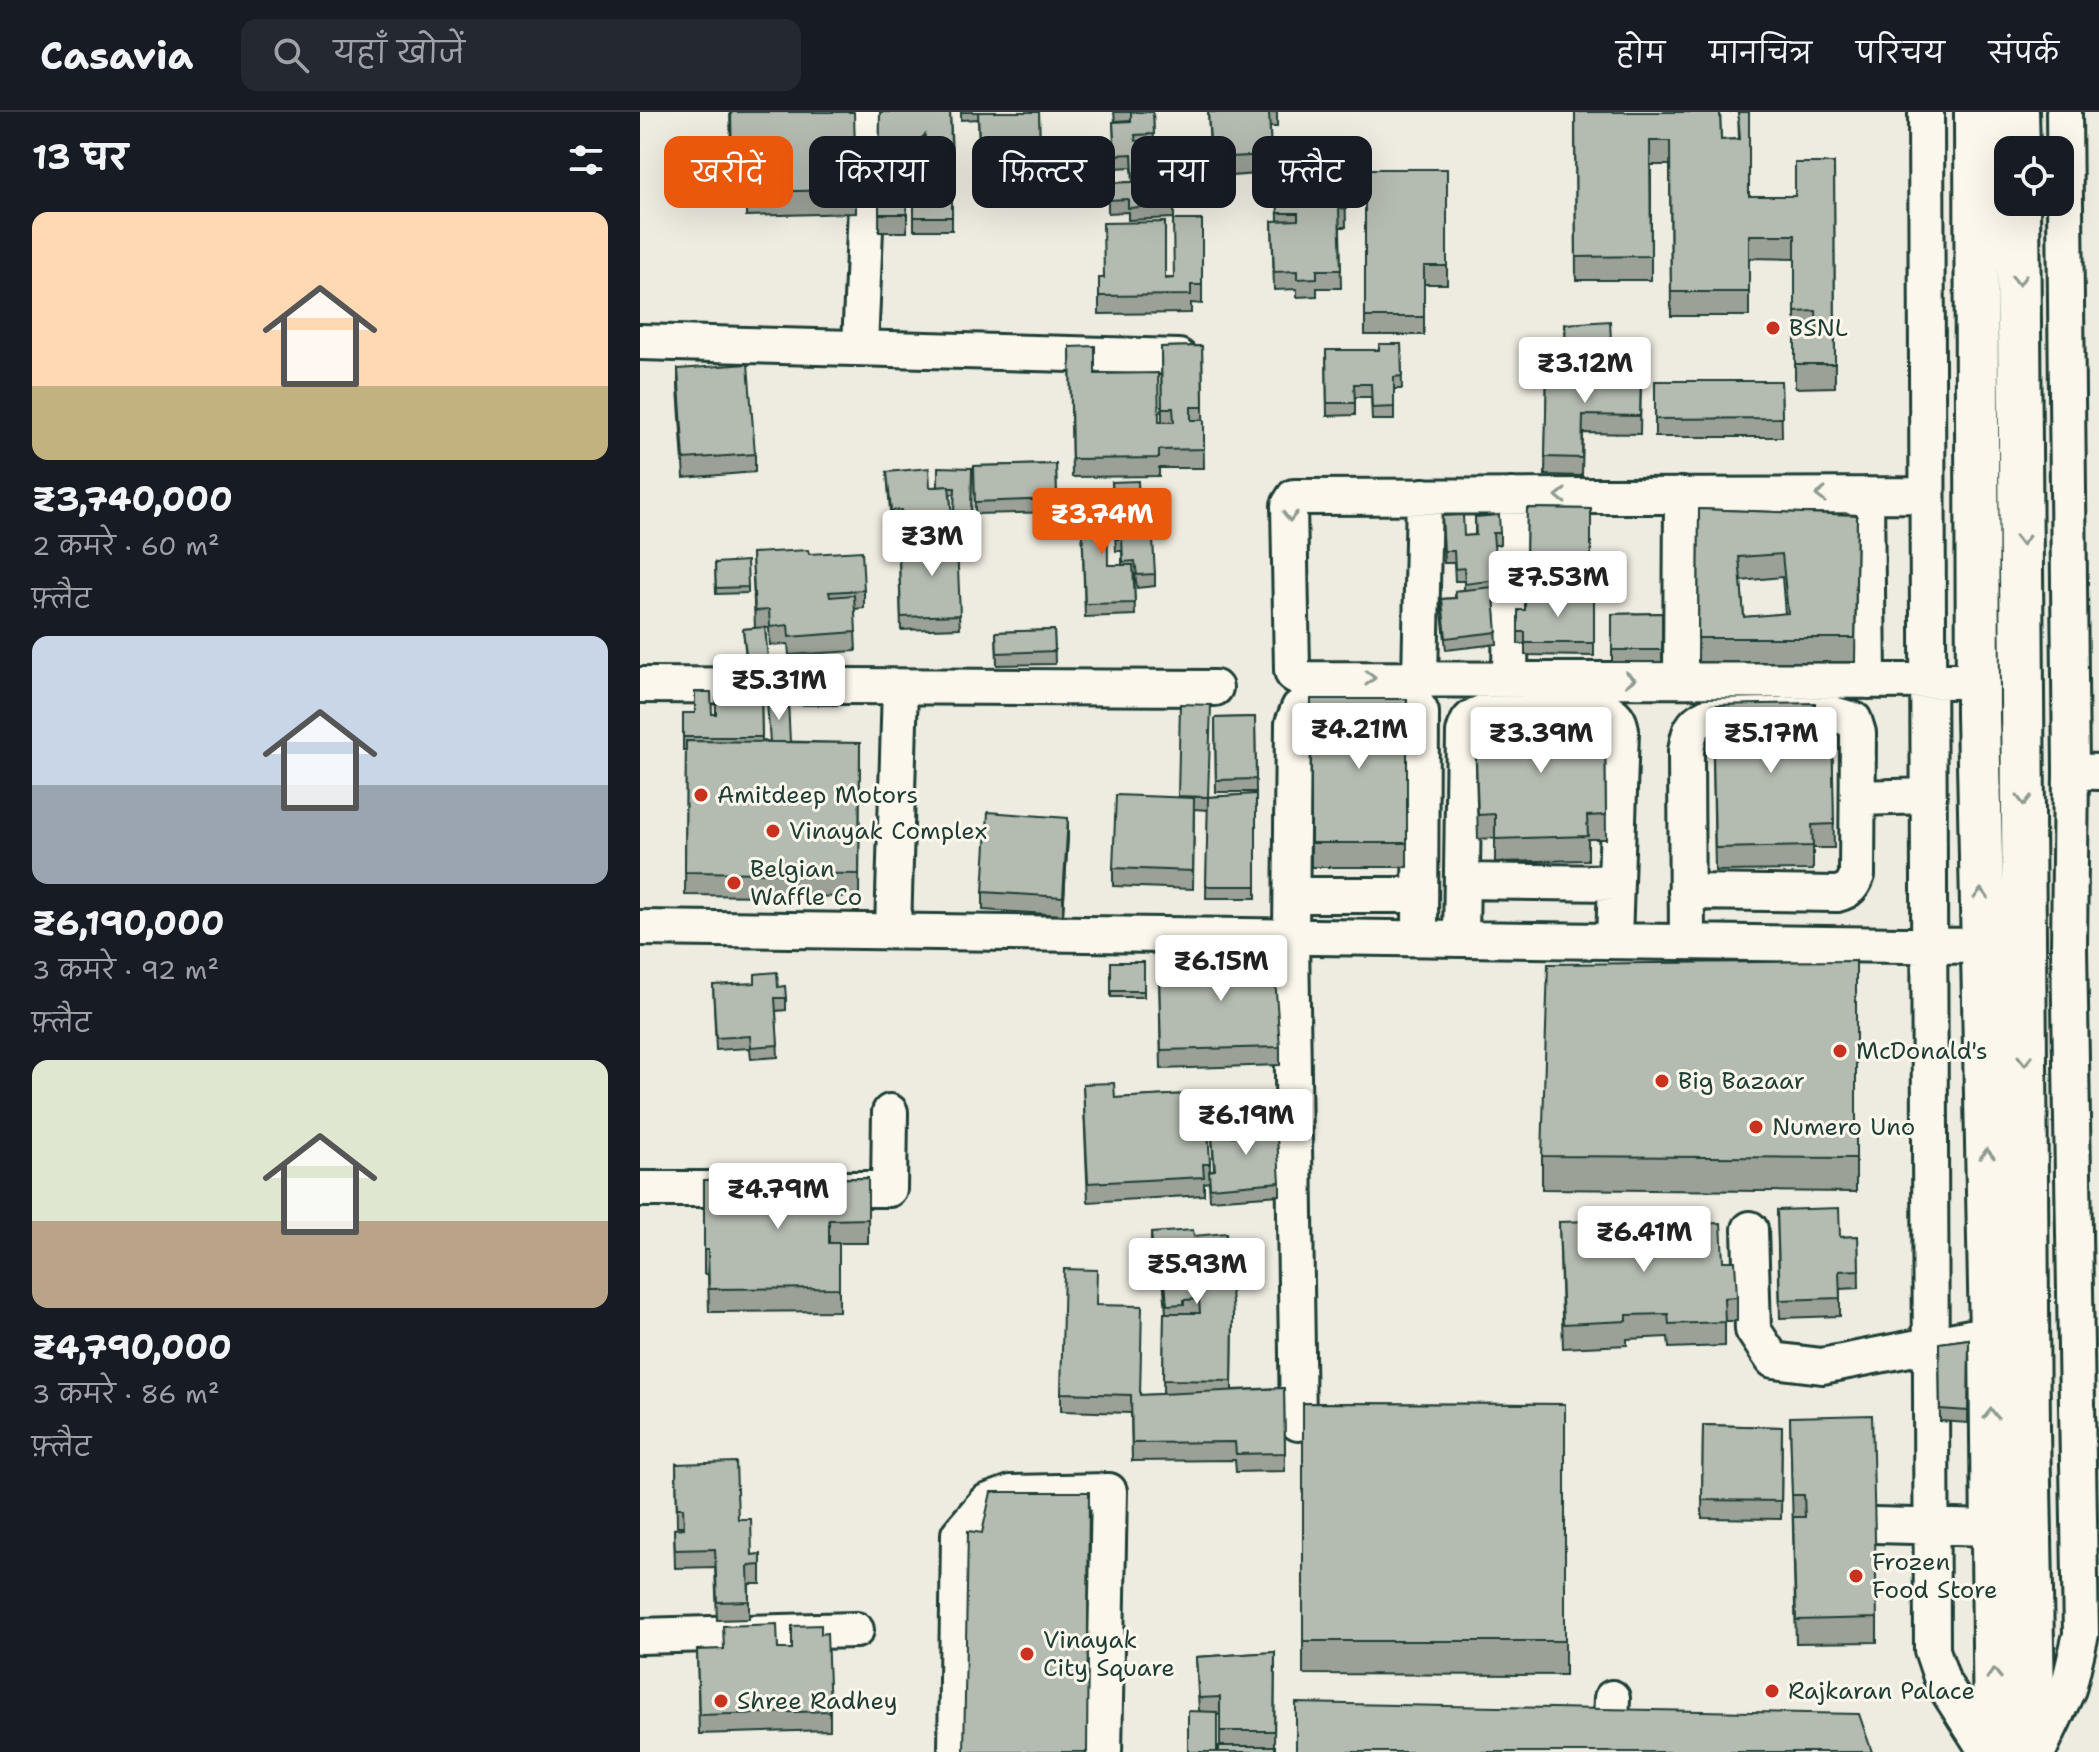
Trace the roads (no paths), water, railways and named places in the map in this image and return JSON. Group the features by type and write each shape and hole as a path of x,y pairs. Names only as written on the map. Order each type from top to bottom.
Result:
{"main road":[{"path":"1976,112 1978,681 1991,1333 1995,1752"},
{"path":"2017,112 2018,136"},
{"path":"2018,216 2028,1430 2036,1752"}],"street":[{"path":"860,347 870,112"},
{"path":"1926,112 1929,1527 1932,1650 1943,1683 1987,1752"},
{"path":"2036,1752 2068,1689 2081,1634 2089,1430 2085,771 2064,112"},
{"path":"640,342 1179,357"},
{"path":"1681,680 1682,495"},
{"path":"1866,495 1868,681"},
{"path":"1927,495 1294,497 1289,505 1293,674 1301,679 1978,681"},
{"path":"1420,678 1424,496"},
{"path":"1510,678 1512,496"},
{"path":"640,685 1215,688"},
{"path":"893,930 900,687"},
{"path":"1298,1423 1291,936 1293,723 1299,708 1307,705 1411,703 1418,707 1422,720 1420,938"},
{"path":"1461,939 1466,722 1482,713 1605,710 1620,721 1621,731 1614,941"},
{"path":"1686,892 1846,892 1854,885 1857,875 1858,798 1858,733 1854,720 1844,716 1707,716 1694,722 1686,751 1686,892 1687,942"},
{"path":"1858,798 1929,796"},
{"path":"1462,881 1616,883"},
{"path":"1292,895 1420,895"},
{"path":"1355,895 1356,937"},
{"path":"640,928 1982,946"},
{"path":"2024,946 2084,947"},
{"path":"640,1189 889,1189 890,1112"},
{"path":"1750,1229 1753,1330 1773,1360 1822,1366 1991,1333"},
{"path":"2028,1430 2089,1430"},
{"path":"956,1752 959,1534 986,1502 1011,1493 1109,1491 1104,1752"},
{"path":"1874,1525 1992,1528"},
{"path":"640,1636 856,1630"}],"place":[{"name":"BSNL","path":"1773,328"},
{"name":"Amitdeep Motors","path":"701,795"},
{"name":"Vinayak Complex","path":"773,831"},
{"name":"Belgian Waffle Co","path":"734,883"},
{"name":"McDonald's","path":"1840,1051"},
{"name":"Big Bazaar","path":"1662,1081"},
{"name":"Numero Uno","path":"1756,1127"},
{"name":"Frozen Food Store","path":"1856,1576"},
{"name":"Vinayak City Square","path":"1027,1654"},
{"name":"Rajkaran Palace","path":"1772,1691"},
{"name":"Shree Radhey","path":"721,1701"}]}
